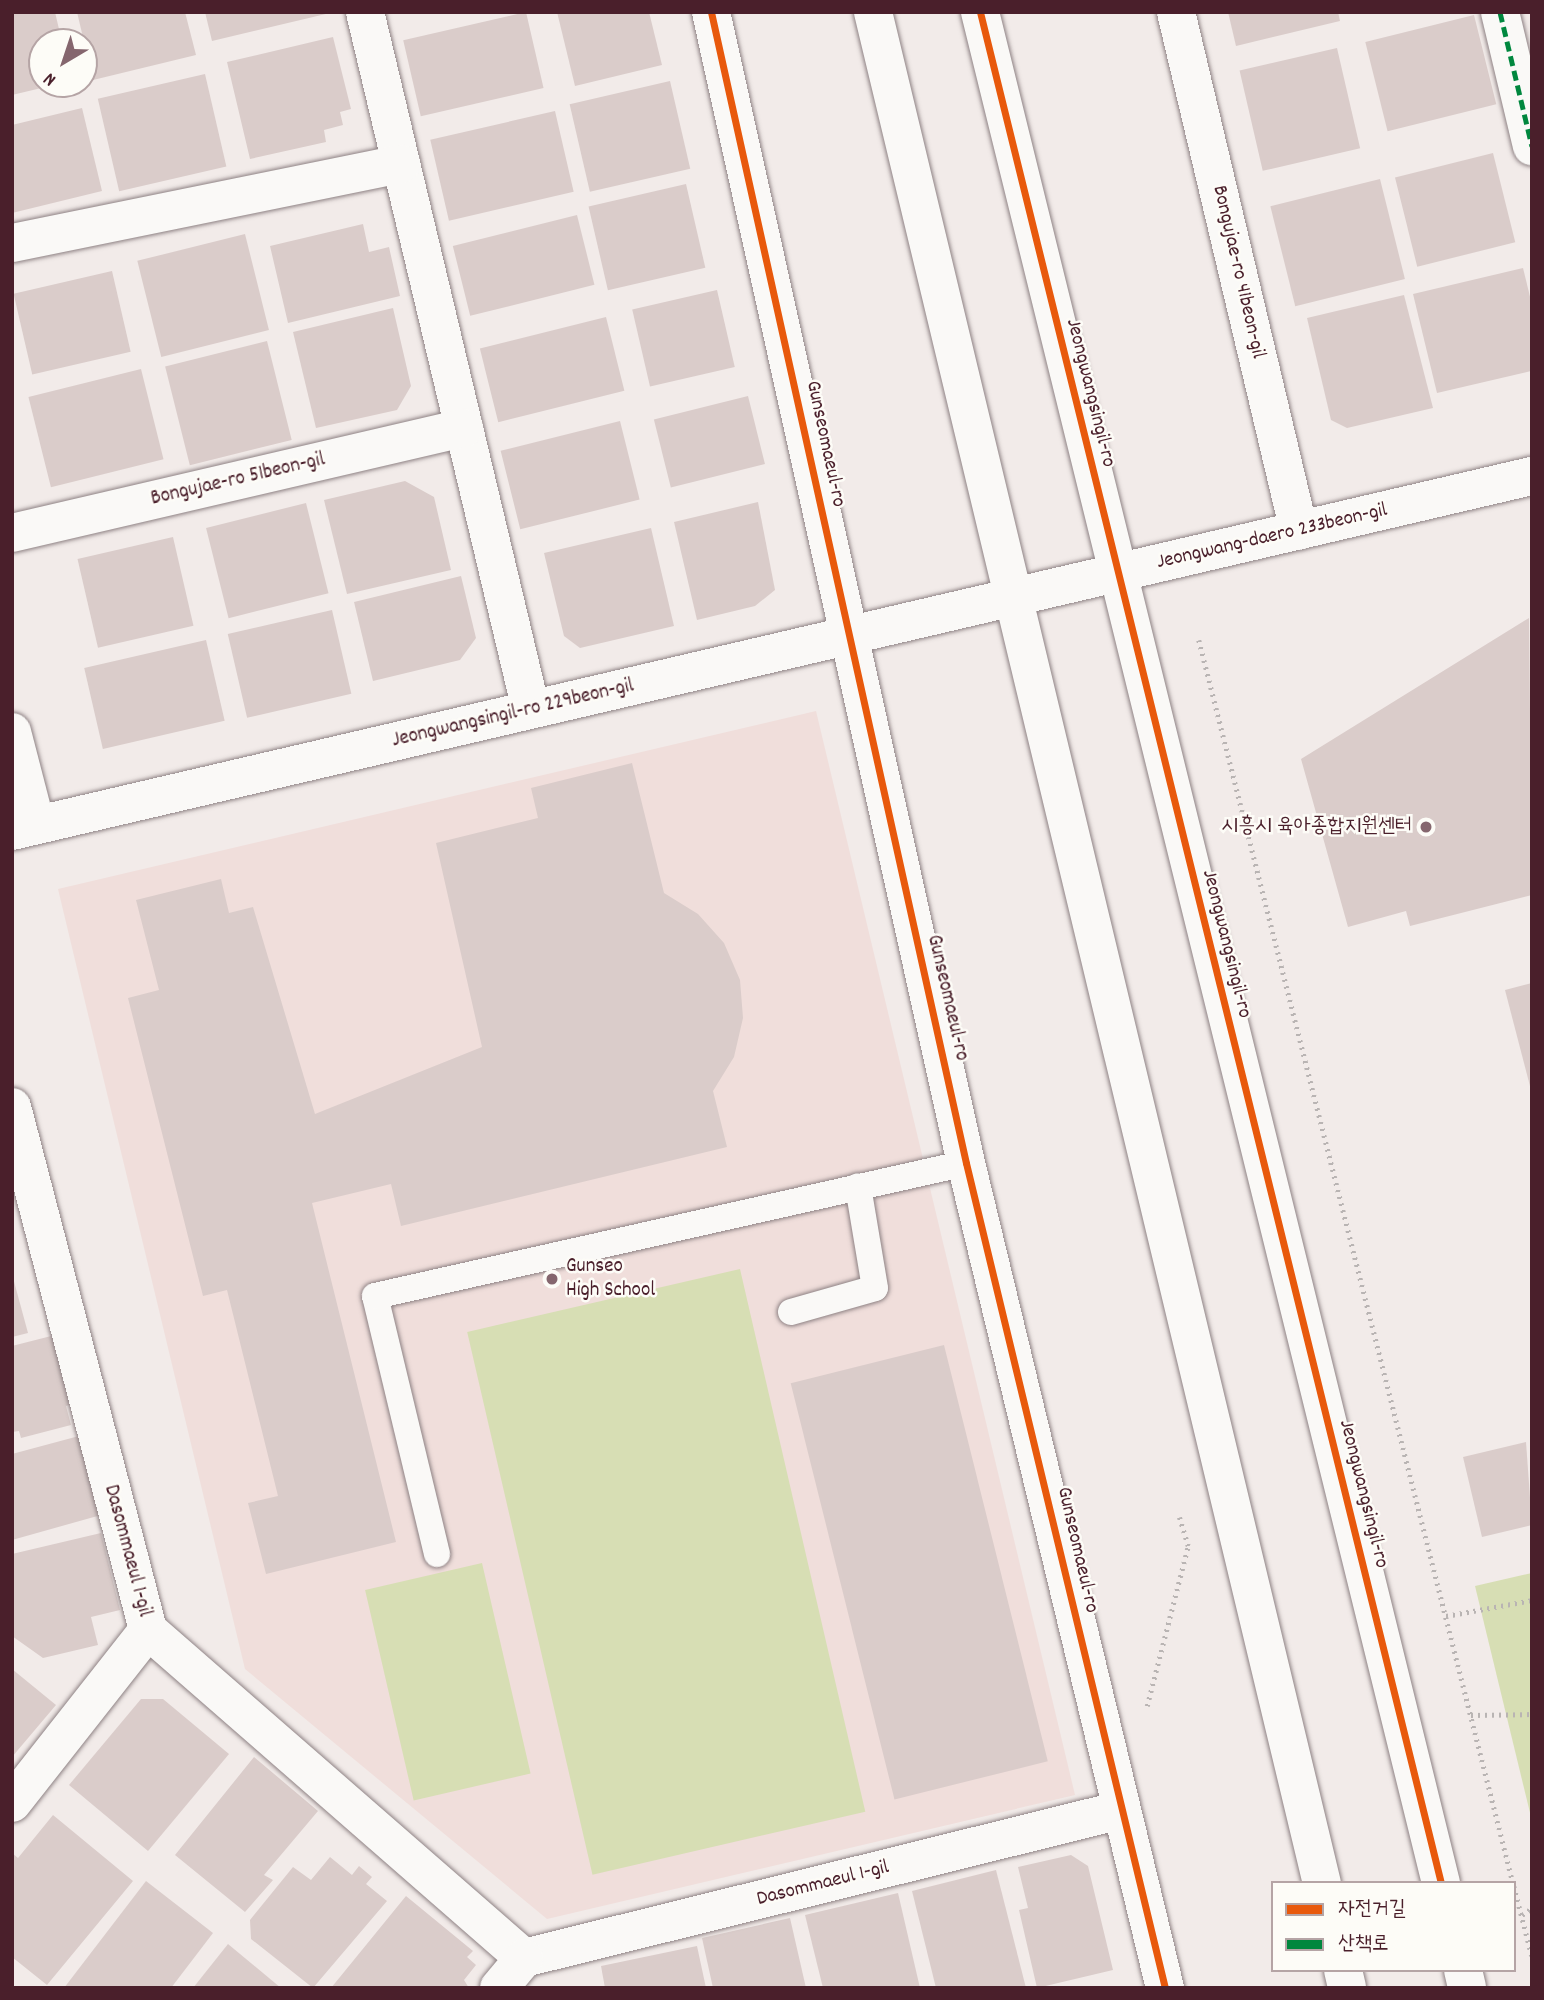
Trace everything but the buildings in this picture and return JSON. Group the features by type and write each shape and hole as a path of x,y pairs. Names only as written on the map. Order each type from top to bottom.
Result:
{"street":[{"path":"365,12 531,710"},
{"name":"Gunseomaeul-ro","path":"711,12 966,1163 1165,1988"},
{"path":"873,12 1322,1881"},
{"name":"Jeongwangsingil-ro","path":"980,12 1115,573 1441,1881"},
{"name":"Bongujae-ro 41beon-gil","path":"1176,12 1299,531"},
{"path":"1500,12 1532,146"},
{"path":"12,243 401,164"},
{"name":"Bongujae-ro 51beon-gil","path":"12,533 464,428"},
{"name":"Jeongwang-daero 233beon-gil","path":"1013,598 1532,476"},
{"name":"Jeongwangsingil-ro 229beon-gil","path":"24,828 1013,598"},
{"path":"12,733 24,828"},
{"name":"Dasommaeul 1-gil","path":"13,1110 148,1630 524,1958 1121,1810"},
{"path":"12,1802 148,1630"},
{"path":"499,1988 524,1958"}],"lane":[{"path":"437,1554 375,1296 966,1163"},
{"path":"791,1312 875,1288 858,1186"}],"path":[{"path":"1199,640 1513,1881"},
{"path":"1144,1718 1188,1546 1179,1517"},
{"path":"1446,1616 1532,1600"},
{"path":"1471,1714 1532,1714"},
{"path":"1516,1893 1532,1956"},
{"path":"1522,1916 1532,1908"}],"shaded area":[{"name":"Gunseo High School","path":"816,711 1075,1795 547,1919 245,1669 58,889"}],"green space":[{"path":"740,1269 865,1812 592,1875 467,1332"},
{"path":"482,1563 531,1773 414,1800 365,1590"},
{"path":"1532,1573 1532,1821 1475,1586"}],"marked path":[{"path":"1500,12 1532,146"}],"cycle path":[{"path":"711,12 966,1163 1165,1988"},
{"path":"980,12 1441,1881"}],"place":[{"name":"시흥시 육아종합지원센터","path":"1426,827"},
{"name":"Gunseo High School","path":"552,1279"}]}
